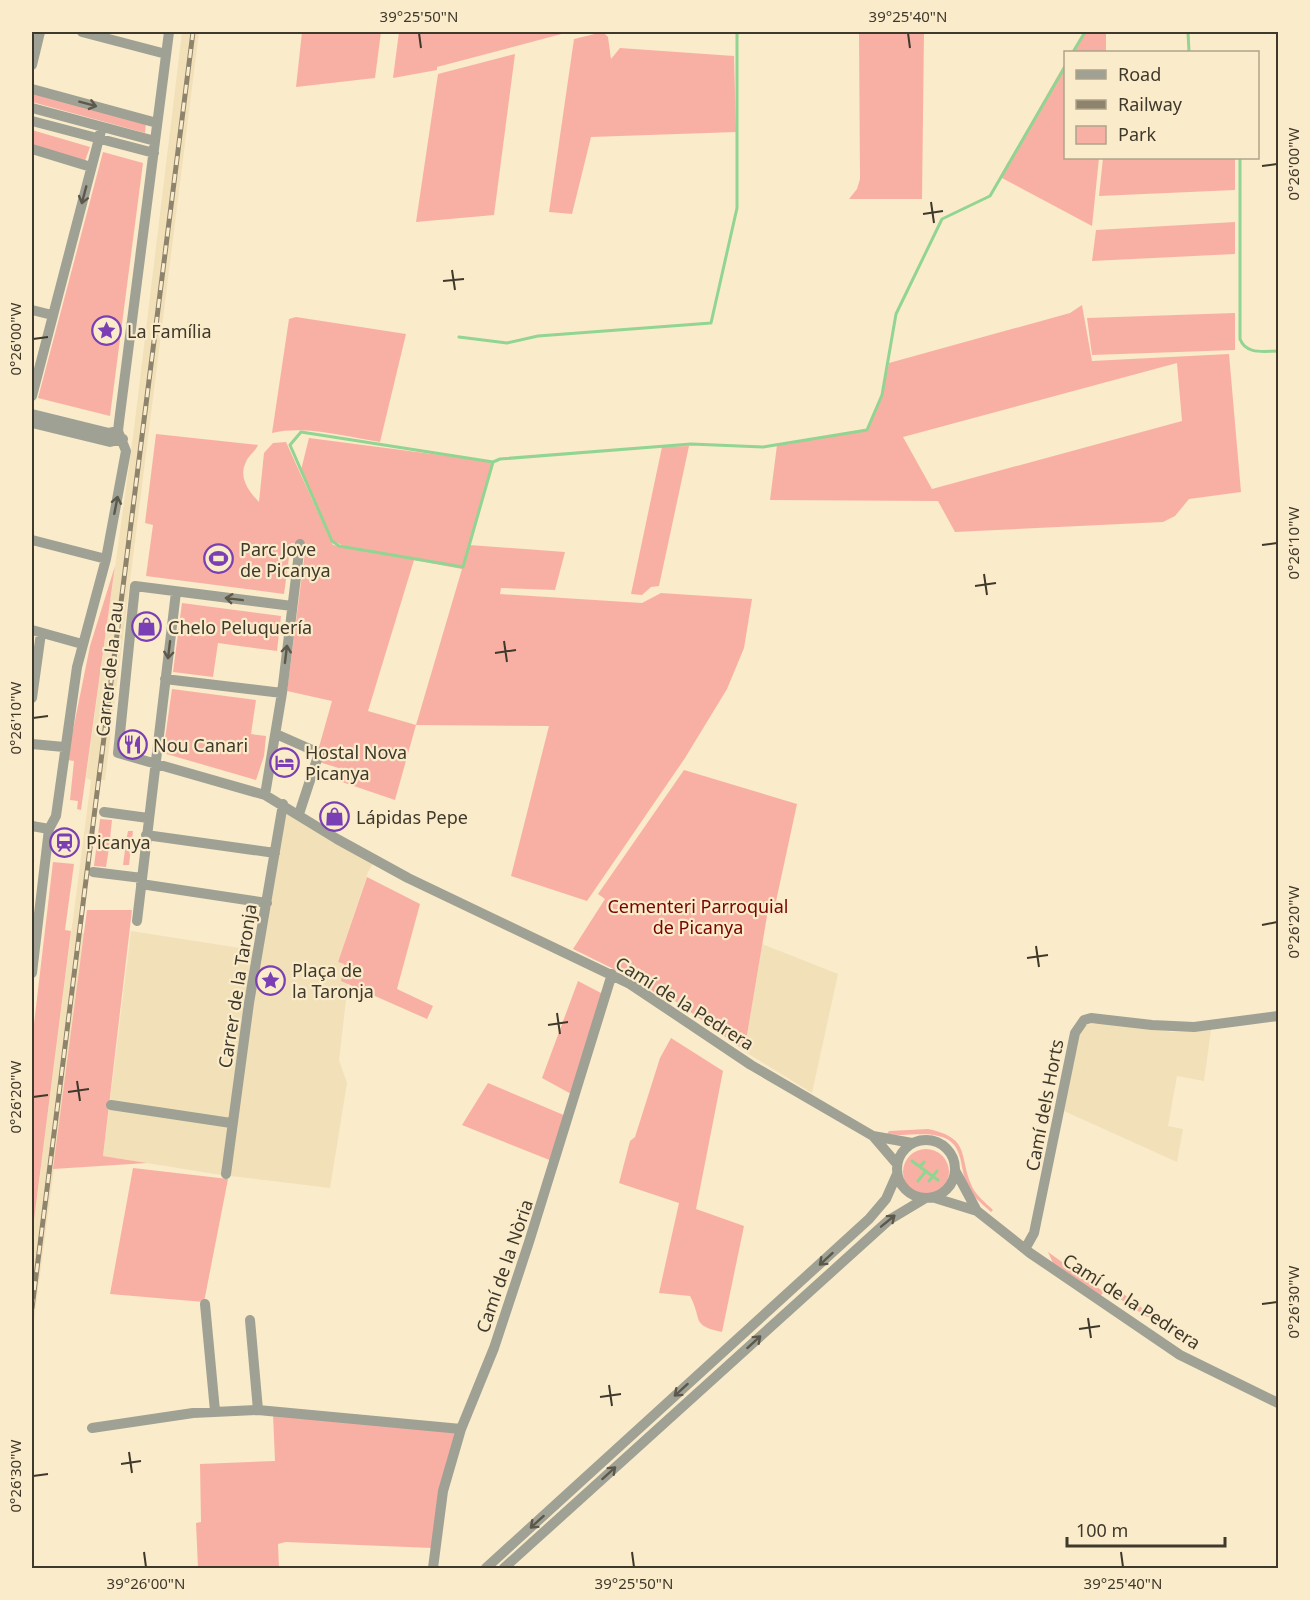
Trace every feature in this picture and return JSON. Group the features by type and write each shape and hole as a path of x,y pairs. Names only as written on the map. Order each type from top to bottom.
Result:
{"street":[{"path":"32,65 39,32"},
{"path":"82,32 166,54"},
{"path":"32,973 34,931 49,829 56,816 64,747 82,644 106,559 126,451 121,435 169,32"},
{"path":"32,89 157,123"},
{"path":"32,108 155,141"},
{"path":"32,121 154,153"},
{"path":"32,396 102,127"},
{"path":"32,149 91,167"},
{"path":"32,310 52,315"},
{"path":"32,414 121,435"},
{"path":"32,423 110,442 121,435"},
{"path":"32,540 106,559"},
{"path":"265,795 282,693 300,544"},
{"name":"Carrer de la Pau","path":"120,754 117,747 135,586 176,592"},
{"path":"137,921 176,592 292,606"},
{"path":"32,698 36,631 82,644"},
{"path":"165,680 282,693"},
{"path":"276,734 319,753 299,814"},
{"path":"32,744 64,747"},
{"name":"Camí de la Pedrera","path":"120,754 265,795 337,839 408,878 506,927 612,974 751,1065 873,1136 912,1143"},
{"name":"Carrer de la Taronja","path":"226,1174 231,1123 283,804"},
{"path":"104,812 148,818"},
{"path":"32,826 49,829"},
{"path":"146,835 275,853"},
{"path":"93,872 267,903"},
{"name":"Camí de la Nòria","path":"433,1569 443,1491 461,1429 494,1348 526,1253 612,974"},
{"name":"Camí dels Horts","path":"1024,1249 1034,1233 1075,1032 1084,1020 1091,1018 1152,1025 1194,1026 1278,1016"},
{"path":"111,1105 231,1123"},
{"name":"Camí de la Pedrera","path":"873,1136 897,1169"},
{"path":"486,1569 869,1219 886,1199 902,1152 912,1143 930,1140 942,1144 954,1159 956,1172 948,1190 889,1220 504,1569"},
{"path":"897,1169 904,1189 929,1198"},
{"name":"Camí de la Pedrera","path":"956,1172 977,1211 1024,1249 1122,1318 1180,1354 1278,1403"},
{"name":"Camí de la Pedrera","path":"929,1198 977,1211"},
{"path":"205,1304 215,1411"},
{"path":"250,1320 258,1410"},
{"path":"92,1428 215,1411 258,1410 461,1429"}],"shaded area":[{"path":"182,32 199,32 105,780 101,780 96,803 80,932 85,933 32,1336 32,1236 91,780 86,778 133,437"},
{"path":"283,804 375,860 368,872 338,962 344,964 348,983 339,1060 347,1083 330,1188 215,1174 103,1156 131,931 259,951"},
{"path":"762,944 838,974 812,1093 739,1048 746,1041"},
{"path":"1105,1023 1173,1032 1211,1030 1204,1081 1177,1076 1168,1126 1183,1129 1177,1162 1064,1111 1079,1028 1084,1025"}],"green space":[{"path":"302,32 381,32 375,78 296,87"},
{"path":"399,32 569,32 437,67 437,70 393,78"},
{"path":"603,32 608,37 611,59 620,48 734,56 736,132 591,137 572,214 549,212 574,39"},
{"path":"859,32 924,32 922,199 849,199 857,189 860,179"},
{"path":"1084,32 1106,32 1106,51 1073,51"},
{"path":"515,54 494,215 416,222 438,74"},
{"path":"1064,65 1064,159 1099,159 1092,226 1000,177"},
{"path":"32,91 146,123 145,133 32,102"},
{"path":"32,130 90,147 85,161 32,146"},
{"path":"103,152 143,163 110,416 38,398"},
{"path":"1103,159 1235,159 1235,190 1099,196"},
{"path":"1235,222 1235,254 1092,261 1096,230"},
{"path":"1082,305 1092,361 1229,354 1241,492 1189,499 1175,516 1163,522 955,532 938,501 770,500 777,445 867,430 882,397 889,363 1070,313","holes":["1177,363 1182,421 932,489 903,437"]},
{"path":"1235,313 1235,350 1092,355 1087,318"},
{"path":"296,317 406,334 380,442 313,431 272,433 289,319"},
{"path":"156,434 258,445 247,460 243,473 248,489 259,502 264,453 273,443 286,442 333,545 351,549 333,541 301,470 309,438 494,462 469,545 565,552 555,590 501,588 500,594 642,603 661,593 752,599 744,648 727,689 685,758 587,901 511,876 549,726 416,725 395,800 342,782 345,770 319,762 319,747 332,701 287,691 306,544 291,543 284,594 146,576 153,525 145,523","holes":["414,560 462,569 416,725 368,711"]},
{"path":"689,446 659,586 651,587 642,595 631,594 662,447"},
{"path":"115,566 81,810 77,809 78,801 70,800 74,761 67,760 90,646"},
{"path":"182,603 281,616 277,651 218,643 213,677 173,672"},
{"path":"172,689 256,700 251,734 266,736 264,756 256,780 163,753"},
{"name":"Cementeri Parroquial de Picanya","path":"684,770 797,804 775,906 769,904 746,1041 741,1048 658,989 655,993 644,984 573,949 605,899 598,894"},
{"path":"100,819 112,820 110,839 126,841 128,831 133,831 129,865 123,865 125,850 109,848 106,867 94,866"},
{"path":"53,862 74,864 65,930 71,931 32,1236 32,1041"},
{"path":"367,877 420,904 397,989 433,1006 427,1019 341,981 344,964 338,962"},
{"path":"87,910 132,910 103,1156 147,1163 53,1169"},
{"path":"578,981 603,994 573,1095 542,1078"},
{"path":"671,1038 723,1071 696,1209 744,1226 722,1332 701,1324 690,1296 659,1293 679,1203 619,1183 630,1141 635,1137 660,1058"},
{"path":"488,1083 566,1116 552,1161 462,1125"},
{"path":"928,1129 951,1137 957,1142 973,1188 993,1210 991,1212 969,1190 959,1153 952,1142 932,1135 887,1134 889,1131"},
{"path":"926,1149 942,1156 949,1172 942,1188 926,1195 910,1188 903,1172 910,1156"},
{"path":"133,1168 228,1179 204,1302 110,1294"},
{"path":"1048,1252 1104,1292 1100,1296 1053,1263"},
{"path":"1114,1287 1153,1316 1178,1327 1176,1330 1162,1321 1145,1316 1110,1292"},
{"path":"273,1414 457,1433 432,1548 286,1542 278,1544 279,1568 198,1568 196,1523 201,1522 200,1464 275,1461"}],"waterway":[{"path":"459,337 507,343 538,336 711,323 737,208 737,32"},
{"path":"1074,51 1085,32"},
{"path":"1188,32 1189,51"},
{"path":"493,462 500,459 691,444 763,447 867,430 882,395 896,314 942,219 990,196 1064,68"},
{"path":"1240,159 1240,339 1246,348 1251,350 1278,351"},
{"path":"301,432 493,462 463,567 339,546 332,541 290,445 301,432"},
{"path":"912,1161 938,1180"},
{"path":"920,1167 924,1162"},
{"path":"918,1181 926,1171"},
{"path":"929,1181 937,1171"}],"railway":[{"path":"32,1308 193,32"}],"place":[{"name":"La Família","path":"106,331"},
{"name":"Parc Jove de Picanya","path":"219,559"},
{"name":"Chelo Peluquería","path":"147,627"},
{"name":"Nou Canari","path":"132,745"},
{"name":"Hostal Nova Picanya","path":"284,762"},
{"name":"Lápidas Pepe","path":"335,817"},
{"name":"Picanya","path":"65,842"},
{"name":"Plaça de la Taronja","path":"271,980"}]}
